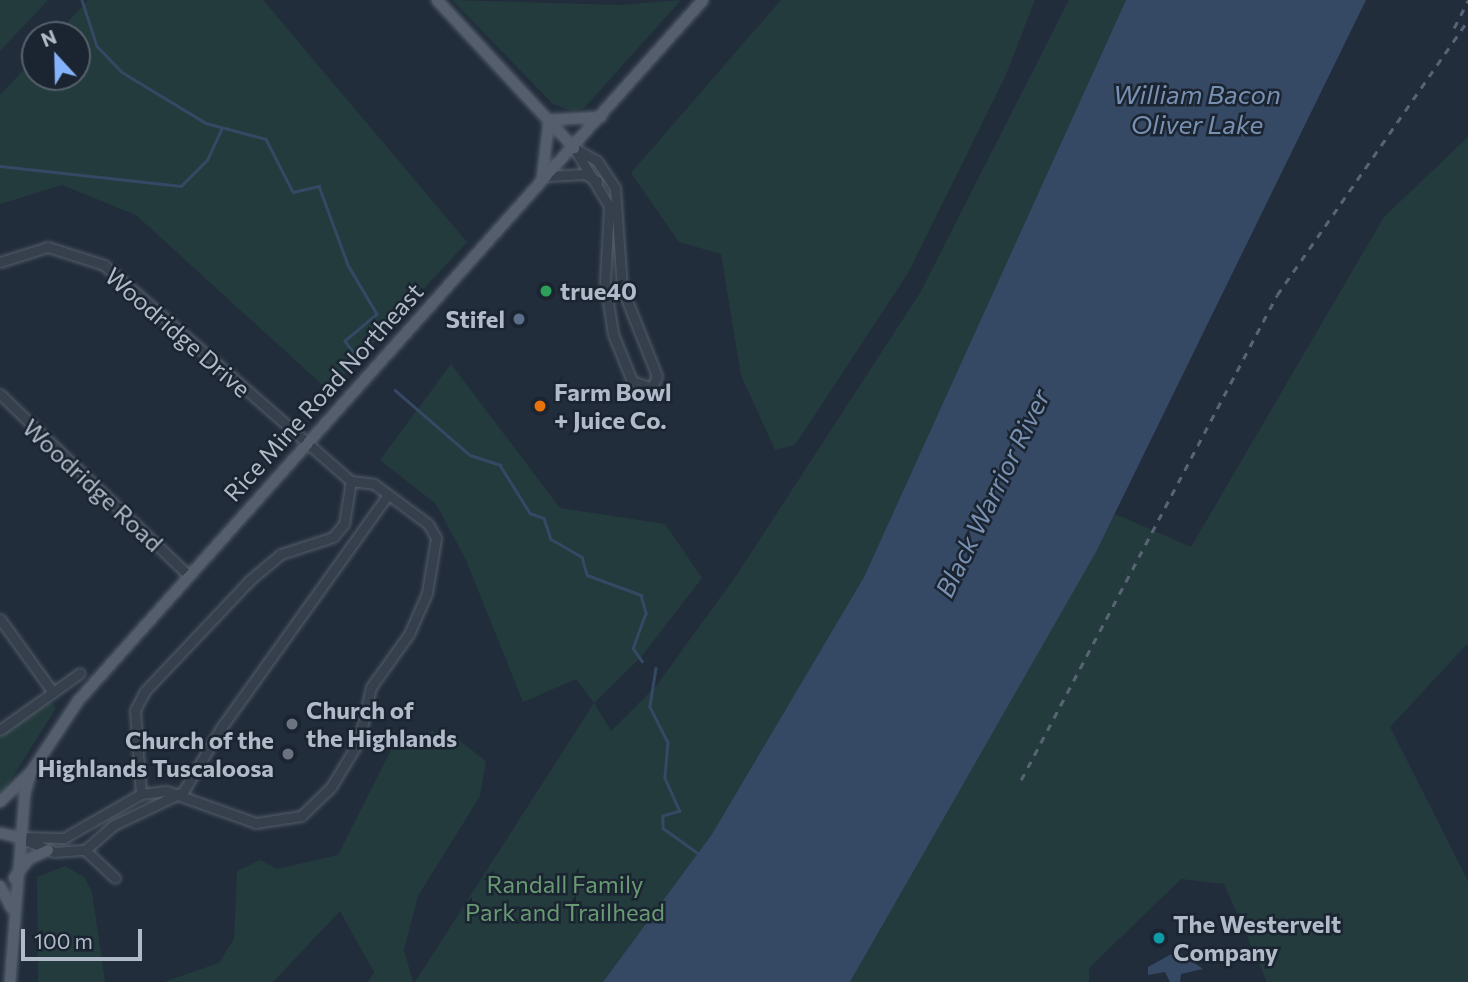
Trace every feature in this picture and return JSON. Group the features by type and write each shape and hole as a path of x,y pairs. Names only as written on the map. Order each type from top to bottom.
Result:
{"main road":[{"path":"437,0 575,148"},
{"name":"Rice Mine Road Northeast","path":"10,982 17,837 31,772 78,701 305,442 575,148 702,0"},
{"path":"549,120 601,117"},
{"path":"544,180 549,120"},
{"path":"0,802 31,772"},
{"path":"0,833 17,837"},
{"path":"14,878 29,859 48,850"},
{"path":"0,886 12,911"}],"street":[{"path":"575,148 608,174 620,204 622,288 657,376 646,390 632,381 608,311 610,222 599,181 575,148"},
{"path":"544,180 585,174 599,181"},
{"name":"Woodridge Drive","path":"0,262 48,247 96,260 351,481"},
{"name":"Woodridge Road","path":"0,394 187,575"},
{"path":"17,837 64,838 141,794 183,792 256,823 286,821 317,804 349,762 366,722 371,687 410,634 424,600 435,550 428,524 374,484 351,481 344,524 333,537 281,554 251,579 145,691 135,710 141,794"},
{"path":"17,837 48,850 85,850 114,825 183,792 221,728 388,495"},
{"path":"0,619 52,691"},
{"path":"0,730 80,673"},
{"path":"85,850 115,878"}],"green space":[{"path":"0,0 48,0 28,21 21,21 21,29 0,51"},
{"path":"88,0 263,0 467,242 329,391 136,215 62,185 0,204 0,95 21,73 21,91 91,91 91,21 69,21"},
{"path":"452,0 620,5 681,0 584,108 572,111 553,104"},
{"path":"781,0 1035,0 1005,77 908,273 795,445 775,450 741,375 721,254 679,242 631,173"},
{"name":"Randall Family Park and Trailhead","path":"1069,0 1126,0 864,577 712,834 603,982 415,982 594,703 611,731 657,685 738,573 920,293"},
{"path":"1468,137 1468,643 1390,727 1468,881 1468,982 1267,982 1224,884 1181,879 1089,968 1089,982 850,982 1115,514 1191,547 1384,217"},
{"path":"451,364 560,508 665,524 702,578 641,657 594,703 576,679 523,702 466,560 436,504 380,460"},
{"path":"49,700 56,708 0,797 0,736"},
{"path":"432,731 456,738 486,761 480,796 418,896 404,950 413,982 368,982 374,972 340,911 273,982 164,982 219,963 234,939 237,871 260,860 277,869 338,855 396,740"},
{"path":"65,866 84,877 92,892 105,982 38,982 37,877"}],"water":[{"name":"William Bacon Oliver Lake","path":"1126,0 1366,0 1096,552 850,982 603,982 712,834 864,577"},
{"path":"1177,951 1203,969 1181,974 1180,982 1170,982 1165,972 1148,975 1148,967"}],"waterway":[{"path":"82,0 97,46 122,72 206,123 266,139 293,192 319,186 348,265 377,314 345,341 357,357"},
{"path":"0,166 181,186 207,160 222,128"},
{"path":"395,390 470,455 500,465 530,513 544,518 551,539 582,557 587,575 641,595 646,613 633,648 642,661"},
{"path":"656,668 650,707 668,742 665,778 680,811 663,816 663,828 699,854"}],"railway":[{"path":"1454,28 1468,0"},
{"path":"1021,780 1277,295 1468,20"}],"place":[{"name":"true40","path":"546,291"},
{"name":"Stifel","path":"519,319"},
{"name":"Farm Bowl + Juice Co.","path":"540,406"},
{"name":"Church of the Highlands","path":"292,724"},
{"name":"Church of the Highlands Tuscaloosa","path":"288,754"},
{"name":"The Westervelt Company","path":"1159,938"}],"water label":[{"name":"Black Warrior River","path":"992,493"}]}
